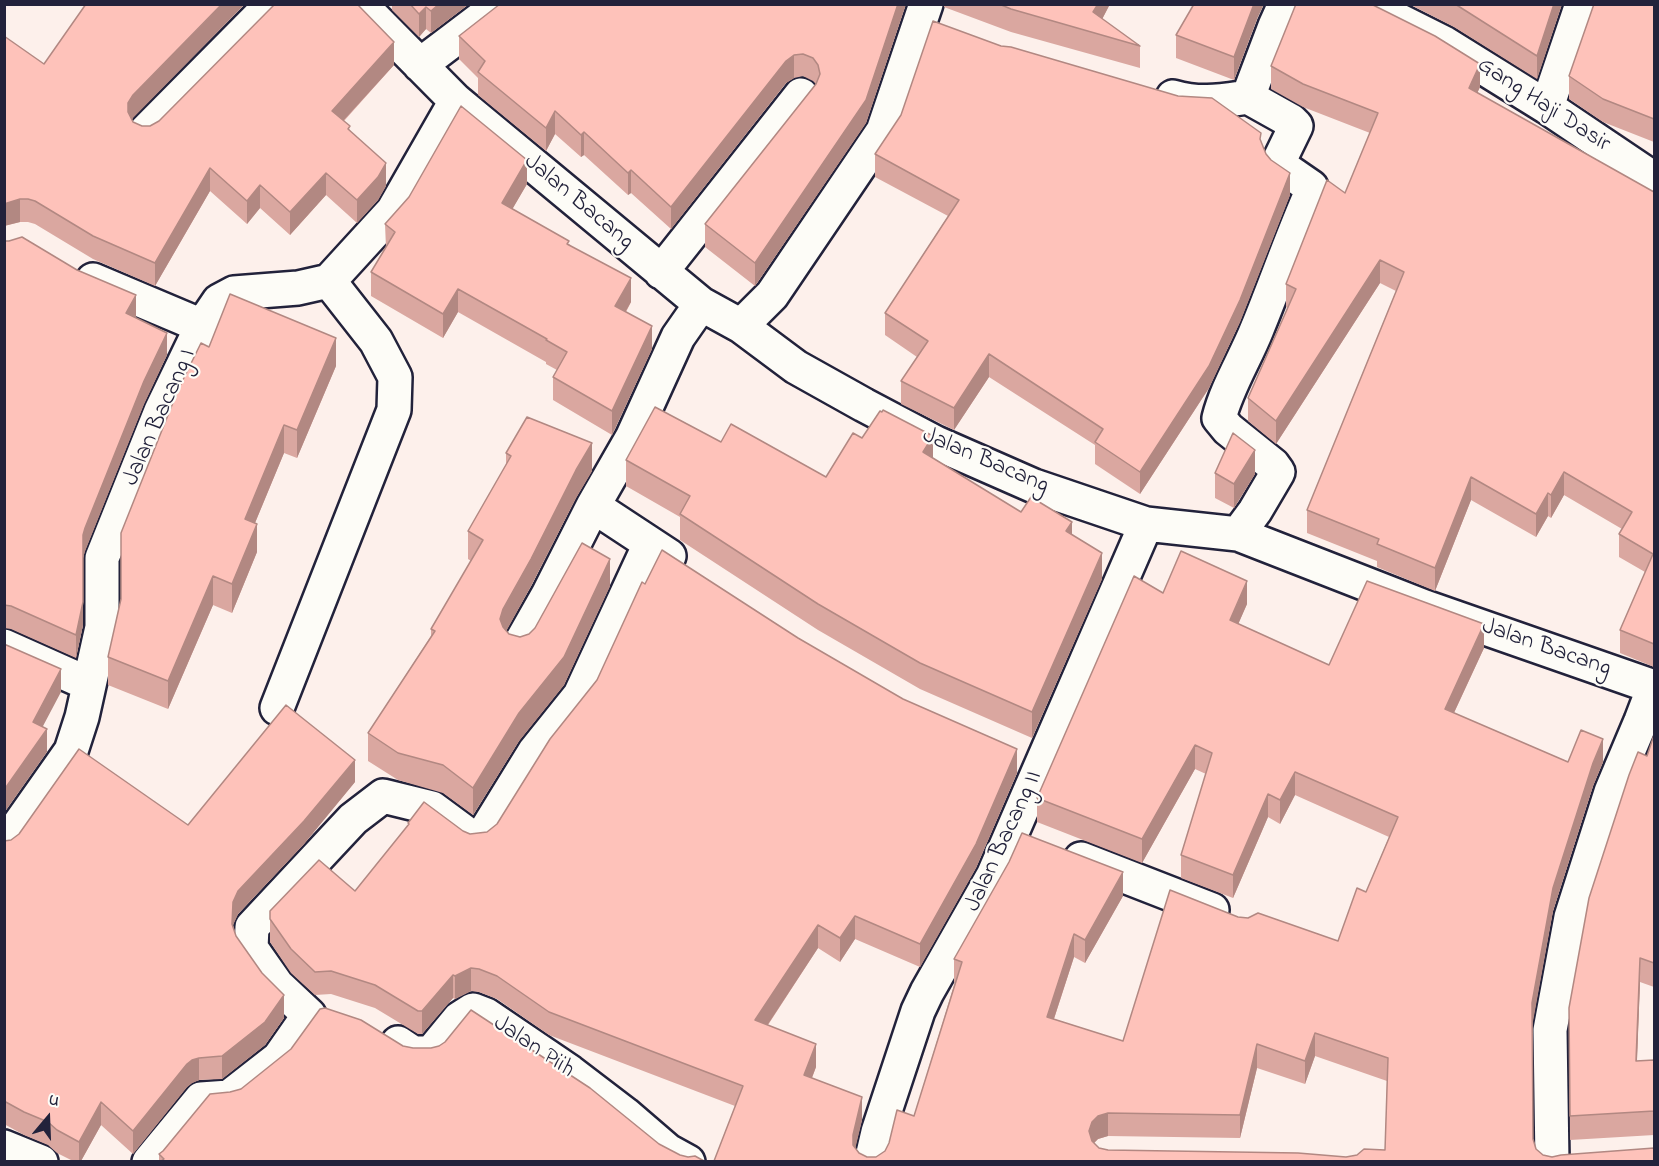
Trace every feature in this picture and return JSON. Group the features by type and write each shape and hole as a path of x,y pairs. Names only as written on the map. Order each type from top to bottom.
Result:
{"street":[{"path":"146,131 272,4"},
{"name":"Jalan Bacang","path":"360,4 456,101 701,304 741,326 796,367 936,443 1034,486 1146,524 1238,534 1425,607 1654,687"},
{"path":"420,65 497,4"},
{"path":"1248,97 1285,4"},
{"name":"Gang Haji Dasir","path":"1366,4 1444,43 1654,179"},
{"path":"1546,107 1582,4"},
{"path":"741,326 772,295 884,132 930,17"},
{"path":"1148,89 1183,100 1199,102 1218,102 1248,97 1291,121 1296,126 1279,161 1282,166 1311,187 1312,191 1296,226 1257,331 1223,404 1219,418 1228,429 1273,465 1278,472 1255,511 1238,534"},
{"path":"661,272 801,95"},
{"path":"278,708 394,410 395,378 390,368 376,341 329,281 393,211 456,101"},
{"path":"64,265 84,276 202,326"},
{"name":"Jalan Bacang I","path":"4,846 71,751 82,717 102,627 102,558 161,411 202,326 219,301 234,293 298,288 329,281"},
{"path":"519,646 548,595 593,506 632,438 678,336 701,304"},
{"path":"593,506 689,569"},
{"name":"Jalan Bacang II","path":"871,1161 878,1132 918,1011 927,992 993,876 1035,840 1031,759 1146,524"},
{"path":"149,1161 201,1099 229,1097 279,1058 322,1015 277,985 251,948 252,927 353,819 383,796 432,808 474,839 482,837 535,751 580,695 650,544"},
{"path":"4,646 89,684"},
{"path":"1586,1158 1552,1161 1550,1030 1570,917 1611,792 1654,687"},
{"path":"1035,840 1234,919"},
{"name":"Jalan Piih","path":"369,1026 414,1053 431,1053 459,1019 473,1010 478,1011 570,1072 624,1114 670,1158"},
{"path":"4,1147 41,1161"}],"building":[{"path":"86,4 222,4 133,95 128,103 128,112 133,122 142,126 150,126 159,121 275,4 357,4 394,42 332,111 350,126 348,129 386,163 378,177 357,200 326,173 290,212 260,185 247,201 210,168 155,263 93,236 35,201 20,199 4,204 4,36 44,64"},
{"path":"410,4 439,4 431,11 426,7 419,14"},
{"path":"500,4 898,4 866,100 755,263 705,224 816,84 820,74 813,58 803,54 794,55 786,61 671,207 631,170 628,173 584,132 581,135 555,111 546,128 478,72 485,61 459,36"},
{"path":"999,4 1098,4 1093,12 1140,46 1011,9"},
{"path":"1194,4 1254,4 1234,57 1176,35"},
{"path":"1296,4 1371,4 1435,36 1480,64 1469,88 1654,192 1654,644 1620,630 1653,554 1619,534 1632,512 1564,472 1551,495 1548,493 1536,514 1471,477 1435,568 1377,544 1379,539 1307,510 1404,272 1380,260 1276,421 1248,398 1296,289 1286,284 1327,180 1345,193 1378,113 1303,84 1271,66"},
{"path":"1455,4 1554,4 1537,56"},
{"path":"1594,4 1654,4 1654,119 1603,99 1569,76"},
{"path":"933,21 1001,46 1178,96 1212,98 1261,133 1260,139 1266,154 1290,173 1240,300 1209,366 1140,472 1095,442 1103,429 989,354 954,408 901,381 928,341 885,313 959,200 875,154 901,115"},
{"path":"461,106 527,160 502,203 569,241 567,244 631,278 615,306 652,326 612,411 553,377 567,352 547,339 458,289 443,314 371,272 395,232 385,224 409,197"},
{"path":"22,237 77,270 136,295 126,313 167,333 144,381 85,528 83,535 83,602 76,635 4,605 4,241"},
{"path":"230,294 336,338 297,430 284,425 245,519 257,524 232,584 213,576 168,681 108,657 121,599 121,533 178,390 201,343 209,347"},
{"path":"655,407 721,442 731,424 826,477 853,433 862,438 880,411 883,410 933,436 923,452 1021,512 1031,497 1072,522 1066,531 1102,553 1032,712 920,663 818,604 680,514 690,496 626,460"},
{"path":"527,417 592,443 503,609 500,619 503,627 509,634 520,637 529,634 535,628 582,543 610,559 564,657 519,713 473,788 443,765 398,753 368,733 435,631 431,629 483,540 468,531 511,456 506,453"},
{"path":"1233,433 1255,450 1234,484 1215,473"},
{"path":"662,550 798,638 903,699 1017,749 976,844 920,944 855,916 840,938 818,925 755,1020 816,1044 804,1075 862,1097 853,1135 853,1145 859,1153 867,1157 876,1157 885,1151 897,1110 914,1116 962,962 954,959 1009,862 1022,833 1123,872 1085,940 1074,934 1047,1017 1123,1041 1170,890 1238,917 1248,918 1258,913 1338,941 1357,888 1366,892 1398,817 1295,772 1280,800 1268,794 1233,875 1181,855 1212,753 1195,745 1142,839 1037,798 1134,576 1163,593 1181,551 1247,581 1230,620 1329,665 1367,581 1484,624 1445,709 1568,762 1581,730 1603,739 1593,763 1553,888 1532,1003 1533,1139 1536,1149 1543,1155 1552,1157 1654,1148 1654,1161 714,1161 743,1086 549,1012 497,976 479,969 471,968 453,975 422,1011 418,1011 375,985 331,971 315,972 291,949 270,919 270,911 319,860 355,891 424,802 470,834 487,832 497,824 550,739 597,680 642,582 645,584","holes":["1315,1033 1388,1058 1385,1150 1364,1149 1357,1155 1346,1157 1298,1153 1108,1150 1099,1148 1092,1141 1089,1131 1092,1122 1098,1116 1108,1113 1240,1115 1257,1044 1305,1061"]},
{"path":"4,644 61,669 33,722 47,729 4,790"},
{"path":"286,705 355,760 304,821 238,891 233,902 232,924 236,936 262,973 284,995 265,1022 222,1056 199,1058 187,1064 133,1131 101,1102 79,1142 57,1130 48,1122 4,1101 4,841 11,840 19,834 79,749 188,825"},
{"path":"1654,735 1654,963 1640,958 1636,1061 1654,1060 1654,1111 1570,1116 1569,1008 1589,898 1638,752 1647,756"},
{"path":"325,1008 361,1020 403,1046 413,1048 439,1046 445,1042 471,1010 590,1088 659,1144 680,1155 695,1156 704,1161 161,1161 164,1159 159,1154 210,1094 241,1089 291,1049 320,1009"}]}
